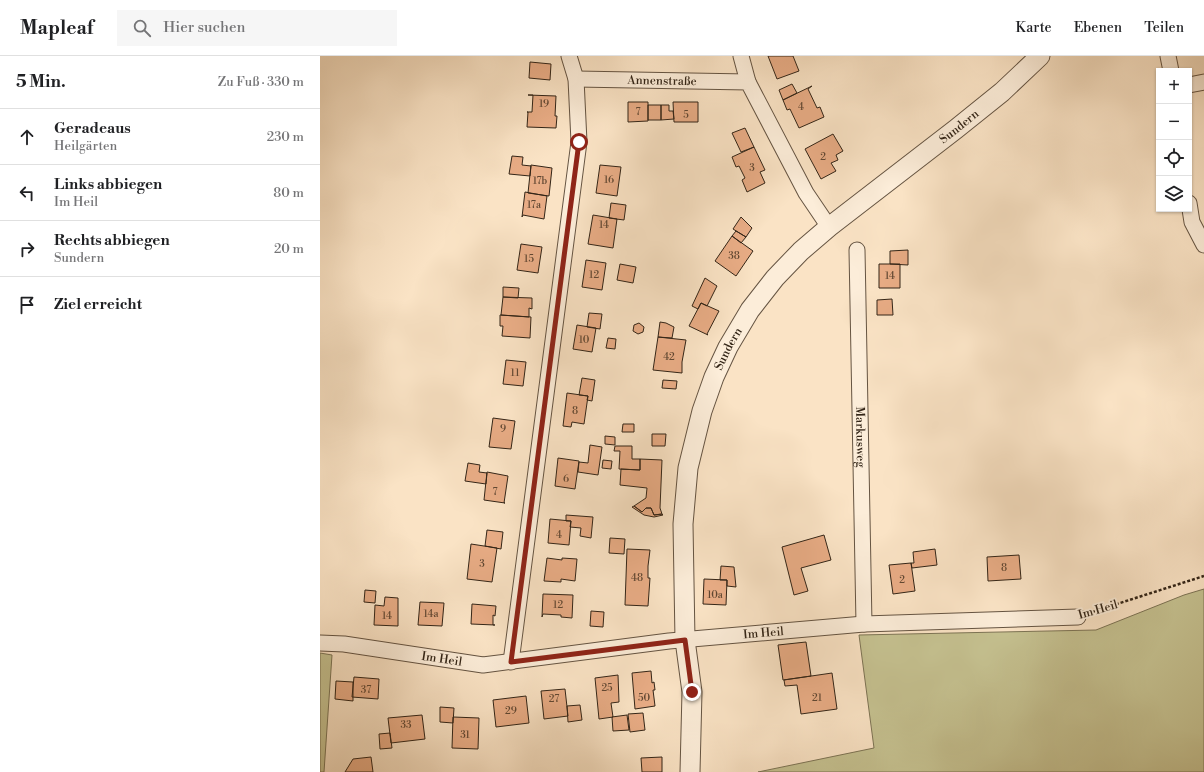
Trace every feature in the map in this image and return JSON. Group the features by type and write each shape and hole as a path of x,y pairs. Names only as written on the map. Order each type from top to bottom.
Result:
{"street":[{"path":"511,662 579,142 576,79 569,56"},
{"path":"742,56 748,82 806,193 829,226"},
{"name":"Sundern","path":"690,772 692,692 685,640 683,524 688,468 702,411 714,377 728,347 750,310 775,278 829,226 991,102 1040,56"},
{"path":"1168,56 1170,68"},
{"name":"Annenstraße","path":"576,79 748,82"},
{"path":"1192,84 1204,82"},
{"path":"1190,212 1192,222 1204,245"},
{"name":"Markusweg","path":"857,250 864,624"},
{"name":"Im Heil","path":"320,643 344,644 483,665 685,640 864,624 1078,617"}],"path":[{"name":"Im Heil","path":"1078,617 1204,576"}],"shaded area":[{"path":"1204,589 1204,772 758,772 874,748 859,635 1096,630 1184,595"},
{"path":"320,653 332,655 324,772 320,772"}],"building":[{"path":"768,56 793,56 799,71 777,79"},
{"path":"530,62 551,64 550,80 529,78"},
{"path":"792,84 797,93 783,100 779,90"},
{"path":"812,86 808,89 817,108 820,107 824,117 799,128 790,109 787,110 783,100"},
{"path":"533,95 556,96 556,128 527,127 528,112 532,112"},
{"path":"628,102 648,102 648,121 628,122"},
{"path":"673,102 698,102 698,122 674,122"},
{"path":"648,105 661,105 661,120 648,120"},
{"path":"661,105 669,105 669,111 673,111 674,119 661,120"},
{"path":"745,128 754,147 741,152 732,133"},
{"path":"833,134 843,151 836,155 838,160 831,163 836,171 821,179 805,149"},
{"path":"754,147 765,170 760,172 765,183 747,192 742,180 745,178 739,166 736,167 732,157"},
{"path":"512,156 523,157 522,165 531,166 530,176 509,174"},
{"path":"531,165 552,168 549,196 528,193"},
{"path":"600,165 621,167 617,196 596,193"},
{"path":"525,192 547,196 544,219 523,215 522,217"},
{"path":"611,203 626,205 624,220 609,218"},
{"path":"593,215 617,219 613,248 588,244"},
{"path":"741,217 752,228 746,237 733,229"},
{"path":"736,231 746,237 741,243 732,236"},
{"path":"732,236 753,251 736,276 715,261"},
{"path":"521,244 542,247 538,273 517,270"},
{"path":"908,250 908,265 890,264 890,251"},
{"path":"586,260 606,263 602,290 582,287"},
{"path":"620,264 636,267 633,283 617,280"},
{"path":"879,264 900,264 900,288 879,288"},
{"path":"705,278 717,286 707,306 701,303 698,309 692,306"},
{"path":"503,287 519,288 518,298 503,297"},
{"path":"503,297 532,298 532,309 529,308 529,317 501,315"},
{"path":"892,299 893,315 877,315 877,300"},
{"path":"701,303 719,311 707,334 708,335 689,326"},
{"path":"589,313 602,314 600,329 587,327"},
{"path":"500,315 531,317 530,338 502,336 503,326 500,326"},
{"path":"660,322 674,327 672,338 658,337"},
{"path":"639,323 644,327 643,332 638,334 633,331 634,325"},
{"path":"577,325 596,328 592,352 573,349"},
{"path":"658,337 686,340 682,362 682,373 653,370"},
{"path":"608,338 616,339 615,349 606,348"},
{"path":"506,360 526,362 523,386 503,384"},
{"path":"582,378 595,380 592,401 587,400 588,396 579,395"},
{"path":"663,380 677,381 676,389 662,388"},
{"path":"567,393 588,396 584,424 572,422 571,427 563,426"},
{"path":"493,418 515,421 511,449 489,447"},
{"path":"623,424 634,424 634,432 622,432"},
{"path":"652,434 666,434 665,446 652,446"},
{"path":"605,436 615,437 615,445 605,444"},
{"path":"590,445 602,447 598,475 578,472 579,462 588,463"},
{"path":"615,446 632,446 632,459 640,459 640,470 619,469 620,451 614,451"},
{"path":"558,458 579,461 575,489 555,486"},
{"path":"640,459 662,460 660,508 662,514 654,515 651,508 646,508 642,512 634,506 646,498 647,488 620,485 621,469 640,470"},
{"path":"603,460 612,461 611,469 602,468"},
{"path":"468,463 480,465 479,472 487,473 486,484 465,481"},
{"path":"487,472 508,476 504,503 484,500"},
{"path":"634,506 642,512 646,508 651,508 654,515 663,515 654,517 644,515 632,507"},
{"path":"566,515 593,517 591,538 580,536 581,528 570,527 571,521 566,521"},
{"path":"550,519 571,521 569,545 548,543"},
{"path":"487,530 503,532 501,549 485,546"},
{"path":"824,535 831,560 801,568 808,591 794,595 782,547"},
{"path":"610,538 625,539 624,554 609,553"},
{"path":"471,544 497,548 492,582 467,579"},
{"path":"627,549 650,550 648,566 648,578 650,578 648,606 625,605"},
{"path":"935,549 937,565 912,568 911,563 914,563 913,552"},
{"path":"1019,555 1021,579 988,581 987,557"},
{"path":"547,558 562,560 562,558 577,559 575,581 561,579 561,582 544,581"},
{"path":"911,563 915,591 893,594 889,565"},
{"path":"721,566 734,567 736,587 727,586 727,580 720,580"},
{"path":"704,579 727,580 726,605 703,604"},
{"path":"365,590 376,591 375,603 364,602"},
{"path":"543,594 573,595 572,618 561,617 561,615 543,614 542,617"},
{"path":"385,597 398,598 398,626 374,625 375,605 384,606"},
{"path":"420,602 444,603 442,626 418,625"},
{"path":"472,604 496,606 495,616 493,615 493,625 471,624"},
{"path":"591,611 604,612 603,627 590,626"},
{"path":"806,642 811,676 783,680 778,645"},
{"path":"651,671 652,683 654,682 655,690 653,690 655,706 635,709 632,673"},
{"path":"832,673 837,709 801,714 797,685 785,686 784,680"},
{"path":"618,675 619,702 611,703 613,717 599,719 595,678"},
{"path":"354,677 379,679 378,699 352,697"},
{"path":"336,681 353,682 353,701 335,699"},
{"path":"565,689 568,716 544,719 541,691"},
{"path":"526,696 529,723 496,727 493,700"},
{"path":"580,705 582,720 568,722 567,706"},
{"path":"440,707 454,708 453,723 440,722"},
{"path":"643,713 645,730 630,732 628,714"},
{"path":"422,715 425,739 391,743 388,718"},
{"path":"627,715 629,730 613,731 612,717"},
{"path":"453,717 479,718 478,749 452,748"},
{"path":"390,733 392,748 380,749 379,734"},
{"path":"371,757 373,772 345,772 353,759"},
{"path":"662,757 662,772 642,772 641,758"}],"route":[{"path":"579,142 511,662 685,640 692,692"}]}
